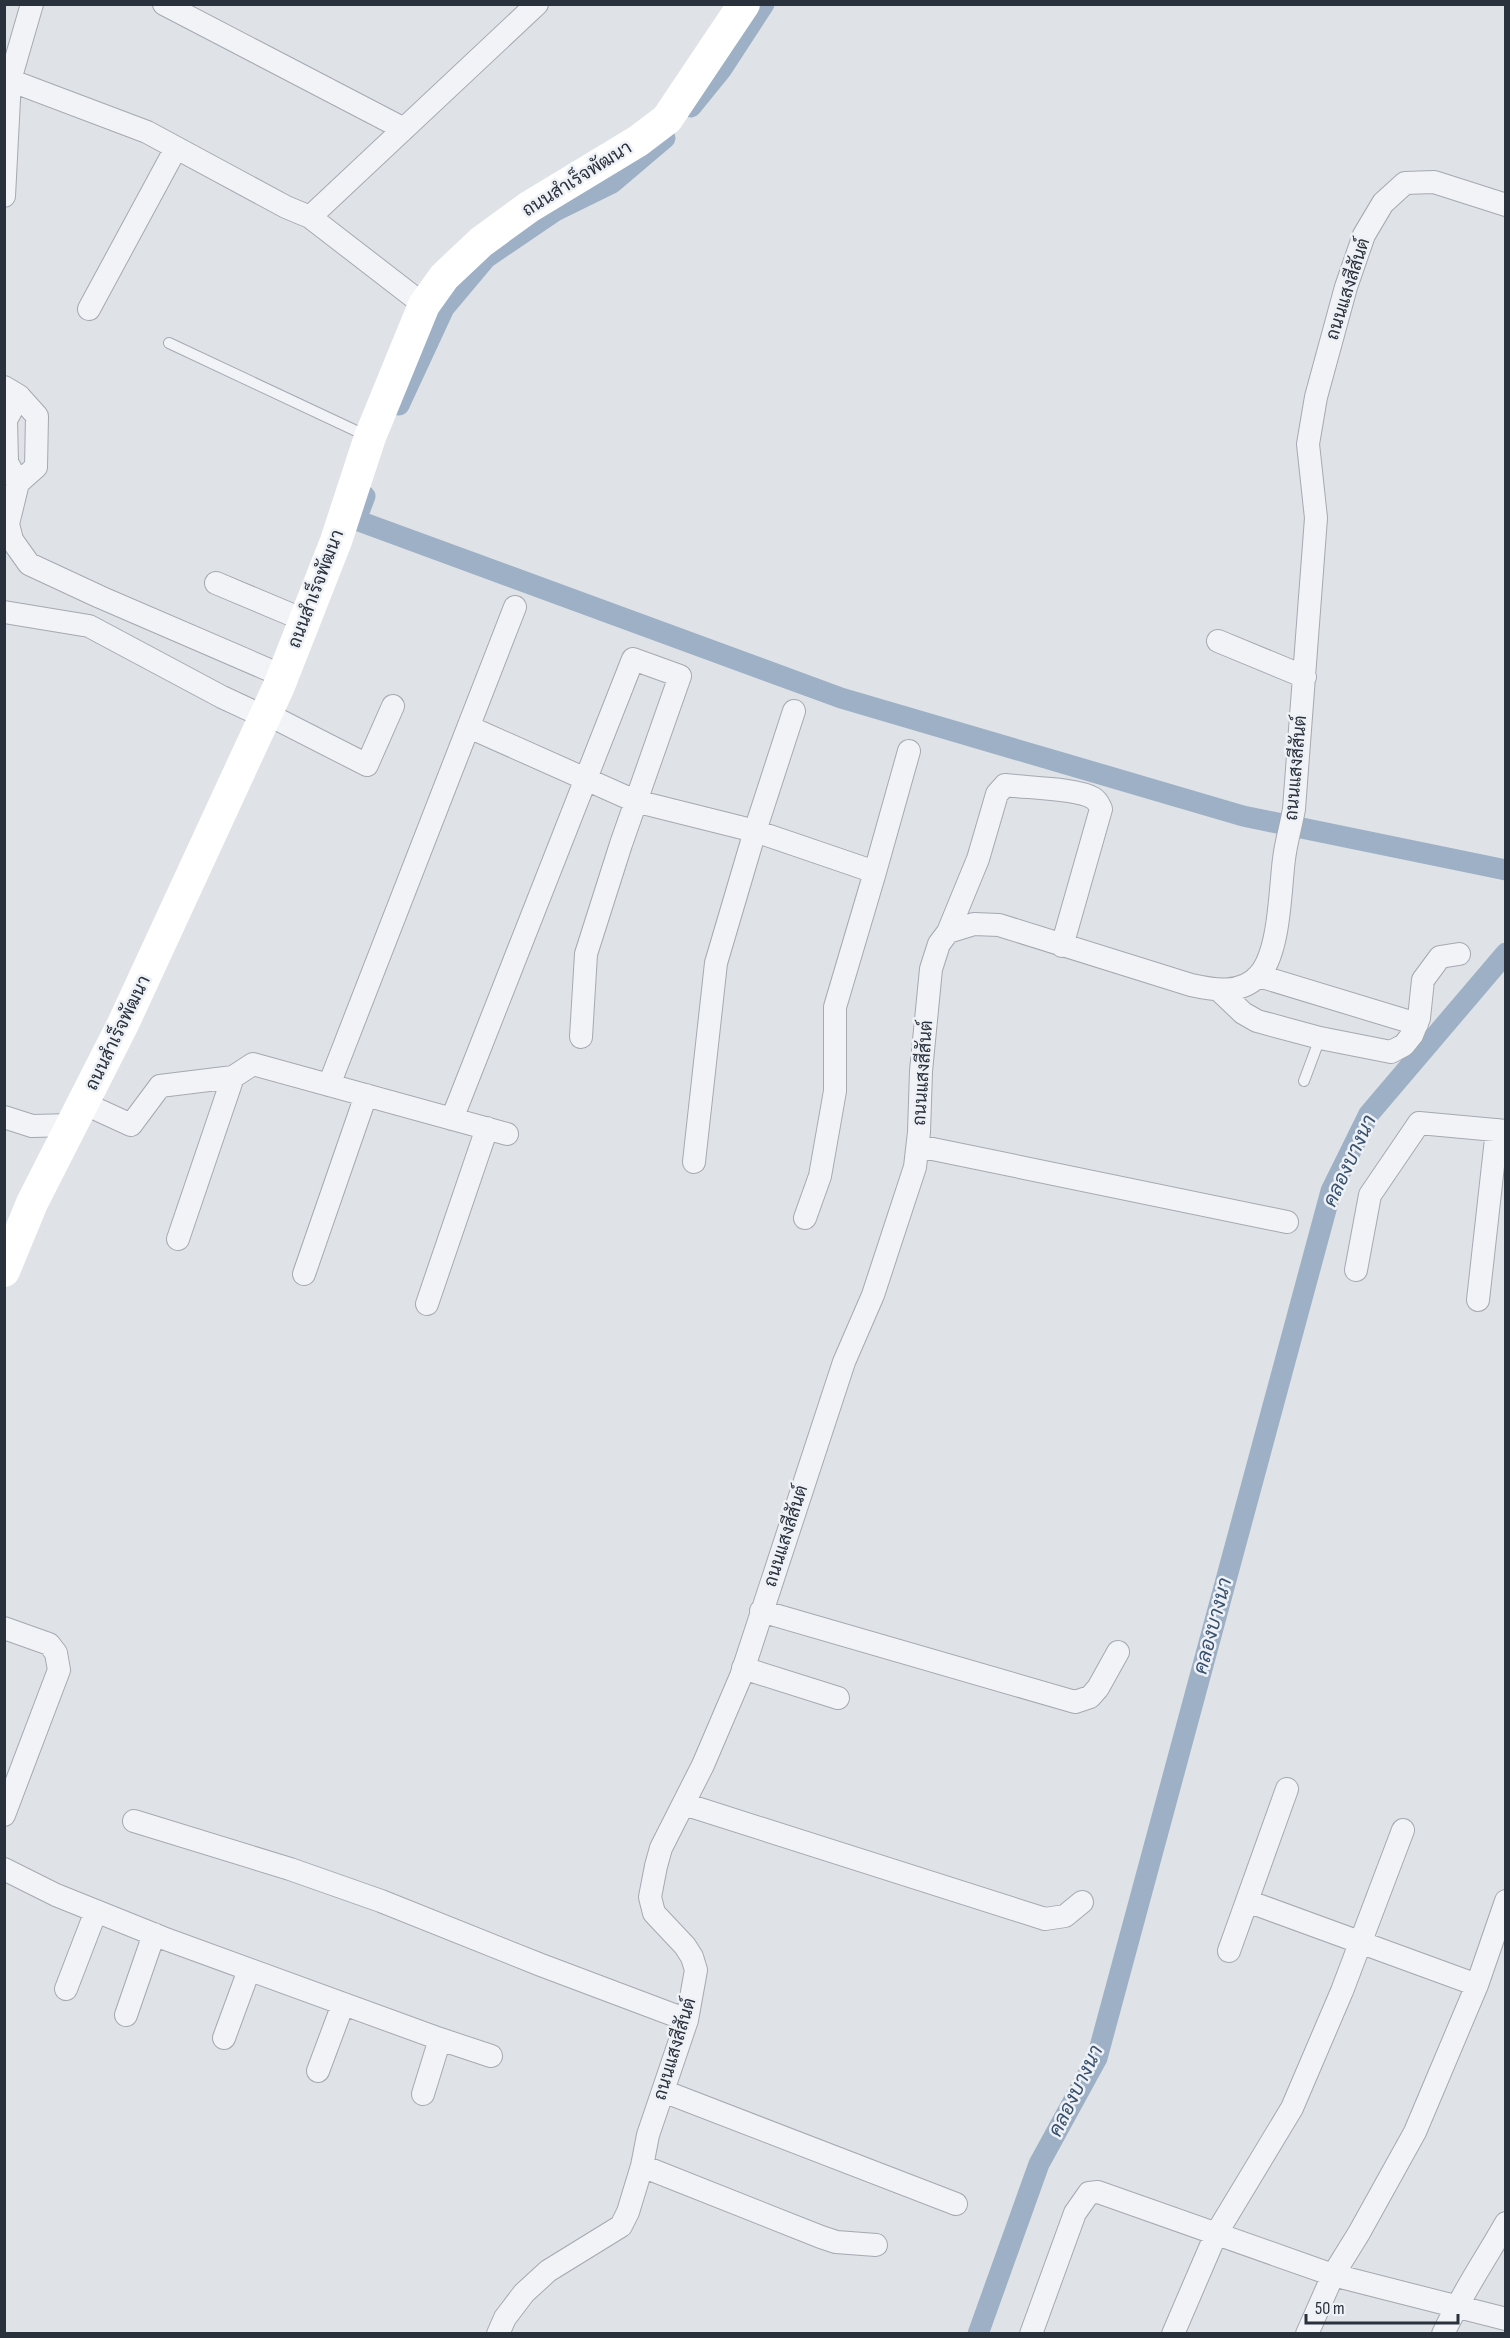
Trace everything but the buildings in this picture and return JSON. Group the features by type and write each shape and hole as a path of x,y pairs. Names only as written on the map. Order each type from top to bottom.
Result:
{"street":[{"path":"4,196 7,79 32,4"},
{"path":"164,4 195,12 404,129"},
{"path":"310,217 537,4"},
{"name":"ถนนสำเร็จพัฒนา","path":"8,1252 123,1024 266,715 336,541 365,449 424,305 444,277 482,242 529,207 638,141 667,119 742,5"},
{"path":"7,79 147,132 286,207 310,217 424,305"},
{"path":"89,309 176,148"},
{"name":"ถนนแสงสีสันต์","path":"1259,976 1267,962 1277,926 1284,857 1294,809 1297,745 1305,677 1316,518 1308,444 1316,397 1346,287 1364,236 1383,203 1405,183 1434,182 1506,205"},
{"path":"12,391 6,420 7,462 18,483"},
{"path":"12,391 37,416 36,467 18,483 8,524 12,540 29,564 283,676"},
{"path":"216,583 304,620"},
{"path":"329,1085 515,608"},
{"path":"4,612 89,626 367,765 393,706"},
{"path":"1218,641 1305,677"},
{"path":"452,1119 633,659 680,676 635,801 586,954 581,1037"},
{"path":"694,1162 716,963 794,711"},
{"path":"469,727 635,801 755,831 875,873"},
{"path":"805,1218 820,1176 835,1091 835,1007 909,751"},
{"name":"ถนนแสงสีสันต์","path":"498,2334 505,2318 524,2293 548,2271 621,2226 642,2166 648,2135 687,2020 696,1970 692,1957 678,1936 654,1913 650,1898 661,1848 673,1821 684,1804 743,1668 831,1408 844,1362 886,1257 915,1167 931,969 939,944 948,932 978,859 997,794 1005,785 1081,793 1099,803 1101,809 1062,946"},
{"path":"948,932 974,924 999,925 1191,985 1220,991 1239,987 1259,976 1417,1024"},
{"path":"1220,991 1243,1013 1257,1022 1320,1038 1391,1052 1404,1045 1417,1024 1423,980 1440,957 1459,954"},
{"path":"4,1117 32,1126 77,1114 131,1125 160,1086 233,1077 253,1064 497,1131 427,1304"},
{"path":"178,1239 233,1077"},
{"path":"304,1274 366,1095"},
{"path":"1356,1270 1370,1195 1419,1123 1501,1131 1478,1300"},
{"path":"918,1146 1287,1222"},
{"path":"761,1611 1075,1702 1090,1697 1098,1688 1118,1652"},
{"path":"4,1628 49,1644 56,1653 59,1670 4,1815"},
{"path":"743,1668 838,1698"},
{"path":"1229,1950 1287,1789"},
{"path":"684,1804 1045,1919 1065,1916 1082,1902"},
{"path":"134,1821 290,1869 381,1900 552,1969 687,2020"},
{"path":"1173,2334 1216,2234 1292,2108 1333,2013 1403,1830"},
{"path":"4,1869 56,1895 154,1934 491,2056"},
{"path":"1247,1900 1477,1985"},
{"path":"1307,2334 1333,2275 1365,2224 1415,2132 1477,1985 1506,1901"},
{"path":"66,1989 96,1911"},
{"path":"126,2015 154,1934"},
{"path":"224,2038 249,1970"},
{"path":"318,2071 343,2004"},
{"path":"423,2094 440,2039"},
{"path":"663,2091 956,2204"},
{"path":"642,2166 821,2237 836,2242 876,2245"},
{"path":"1031,2334 1075,2213 1089,2193 1098,2192 1333,2275 1506,2319"},
{"path":"1443,2334 1456,2306 1506,2223"}],"lane":[{"path":"169,343 365,449"},
{"path":"1304,1081 1320,1038"}],"waterway":[{"path":"691,107 721,70 764,4"},
{"path":"399,405 444,308 486,258 555,211 612,183 665,138"},
{"path":"365,496 356,520 841,698 1243,816 1506,870"},
{"name":"คลองบางนา","path":"978,2334 1039,2164 1097,2058 1331,1191 1369,1114 1506,953"}]}
